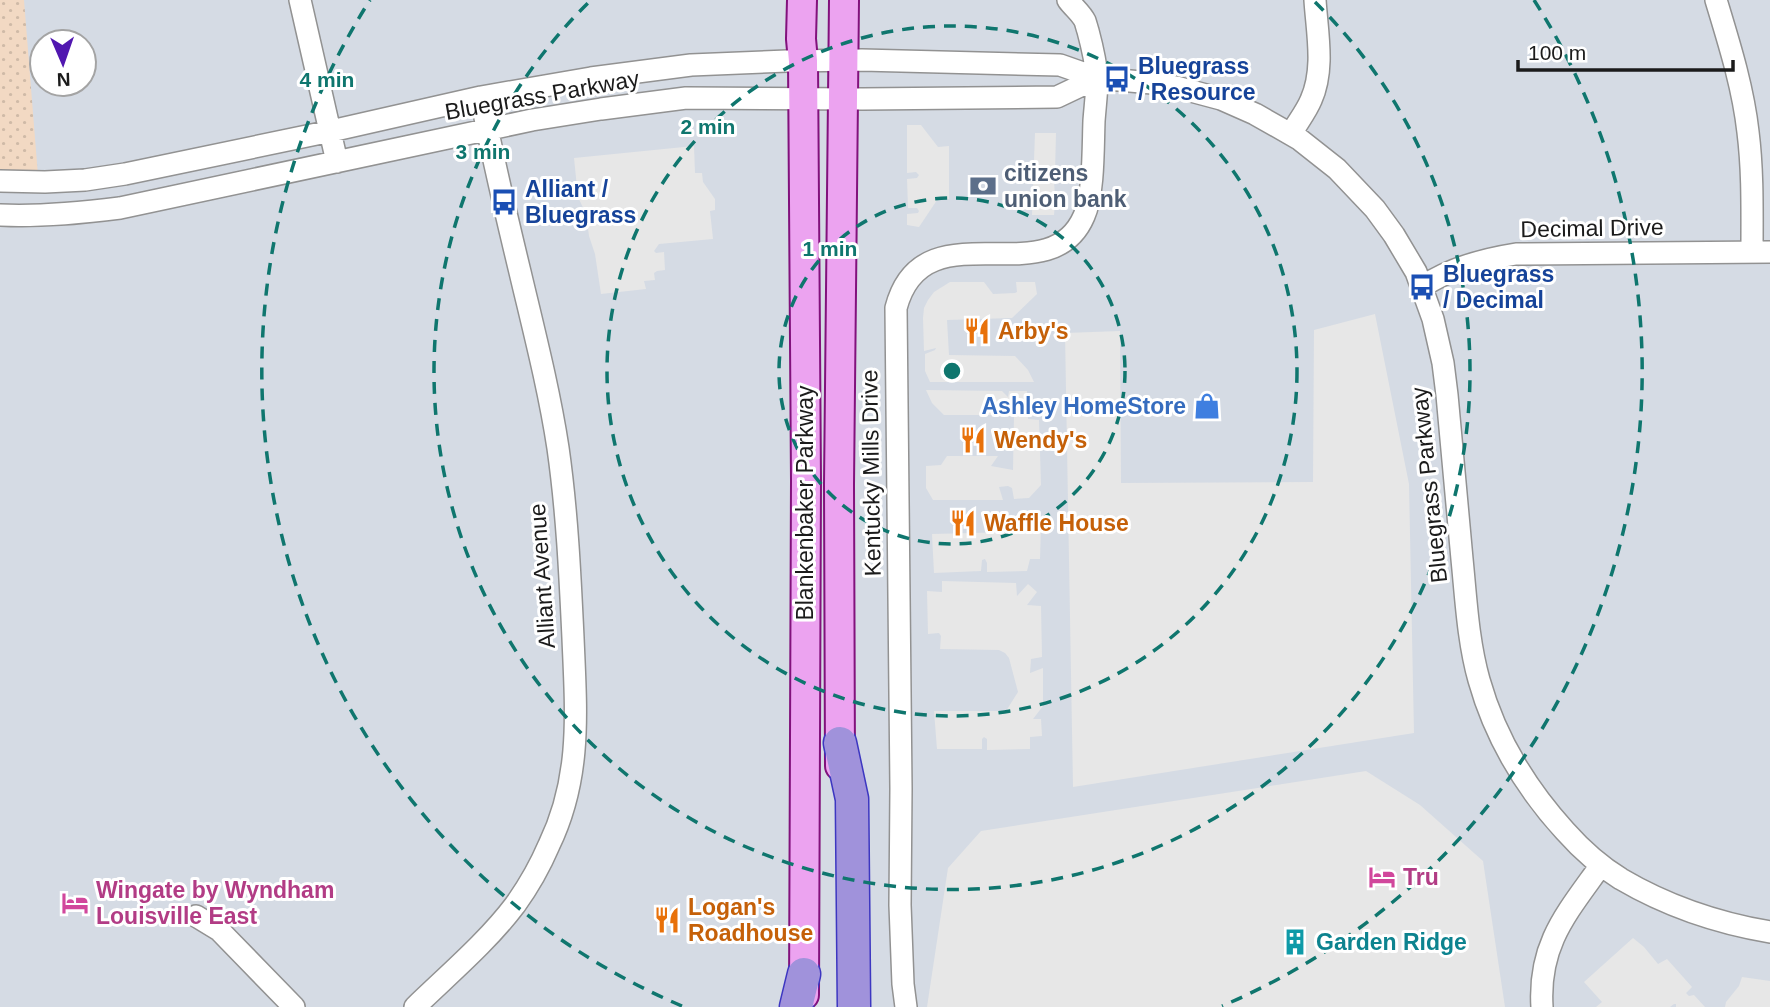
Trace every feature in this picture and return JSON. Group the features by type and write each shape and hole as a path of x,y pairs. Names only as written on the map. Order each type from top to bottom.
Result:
{"highway":[{"path":"840,743 852,799 854,1007"},
{"path":"796,1007 804,975"}],"main road":[{"name":"Blankenbaker Parkway","path":"802,0 806,481 804,1007"},
{"name":"Blankenbaker Parkway","path":"840,1007 839,485 844,0"}],"street":[{"path":"300,0 337,162"},
{"name":"Kentucky Mills Drive","path":"906,1007 900,905 896,308 905,285 917,271 937,259 962,254 1029,253 1052,248 1073,234 1083,220 1090,197 1097,78 1085,21 1068,0"},
{"path":"1291,134 1311,100 1317,80 1319,62 1315,0"},
{"path":"1716,0 1736,70 1748,131 1761,252"},
{"name":"Bluegrass Parkway","path":"0,181 85,180 125,174 481,97 591,78 691,65 844,60 1060,65 1097,78 1152,83 1221,99 1291,134 1337,169 1375,209 1394,235 1422,287 1443,363 1469,629 1479,678 1499,734 1528,785 1570,836 1601,865 1621,879 1684,910 1712,920 1770,932"},
{"name":"Bluegrass Parkway","path":"0,215 27,217 120,208 487,129 601,109 686,99 1057,97 1097,78"},
{"name":"Alliant Avenue","path":"415,1007 495,929 535,873 550,845 562,813 575,749 577,719 570,563 558,449 481,97"},
{"name":"Decimal Drive","path":"1422,287 1445,273 1477,262 1516,254 1761,252"},
{"path":"1542,1007 1542,977 1550,945 1570,909 1601,865"},
{"path":"196,916 219,930 294,1007"}],"shaded area":[{"path":"0,0 1770,0 1770,1007 0,1007"},
{"path":"0,0 24,0 28,98 32,98 38,176 0,171"},
{"path":"907,125 921,125 938,147 949,146 949,199 937,200 919,227 907,225 907,214 919,211 917,208 908,208 907,179 917,178 919,175 916,172 907,173"},
{"path":"1035,133 1056,133 1055,173 1045,174 1043,177 1045,180 1054,180 1055,197 1043,200 1055,202 1054,215 1032,215"},
{"path":"694,146 695,173 702,173 703,182 715,199 715,210 710,211 713,239 659,244 654,251 664,252 665,270 654,273 655,280 644,281 646,289 601,294 586,214 578,197 574,158"},
{"path":"950,282 984,282 993,294 1017,292 1016,282 1035,282 1037,294 1012,318 947,320 949,355 1015,356 1028,370 1034,382 930,382 925,371 925,354 936,348 924,351 924,308 934,292"},
{"path":"1375,314 1409,484 1414,733 1073,787 1065,333 1120,331 1121,483 1313,482 1314,330"},
{"path":"926,390 1002,391 1008,397 1009,391 1027,391 1028,419 1039,420 1041,485 1029,498 1014,499 1012,488 1008,486 999,487 1003,500 933,500 926,488 926,466 941,465 947,456 998,456 991,466 1013,470 1014,415 944,415 932,403"},
{"path":"1041,526 1040,559 1030,559 1027,571 987,572 985,559 982,560 981,571 934,573 932,534 1012,532 1012,528"},
{"path":"942,581 1016,583 1017,596 1028,584 1037,592 1027,605 1041,606 1042,657 1031,659 1030,673 1043,668 1043,706 1033,719 1041,719 1042,736 1030,737 1030,749 987,750 987,739 984,737 982,749 937,749 934,711 1006,711 1018,692 1009,658 1005,653 999,650 940,649 939,633 928,634 927,591 942,592"},
{"path":"1366,771 1420,805 1483,861 1505,1007 927,1007 948,868 981,831"},
{"path":"1633,938 1658,964 1667,959 1692,987 1686,993 1689,996 1694,995 1705,1007 1676,1007 1674,1004 1670,1007 1596,1007 1602,1002 1584,982"},
{"path":"1742,977 1770,981 1770,1007 1725,1007"}],"place":[{"name":"Bluegrass / Resource","path":"1117,79"},
{"name":"citizens union bank","path":"983,186"},
{"name":"Alliant / Bluegrass","path":"504,202"},
{"name":"Bluegrass / Decimal","path":"1422,287"},
{"name":"Arby's","path":"977,331"},
{"name":"Ashley HomeStore","path":"1207,406"},
{"name":"Wendy's","path":"973,440"},
{"name":"Waffle House","path":"963,523"},
{"name":"Tru","path":"1382,877"},
{"name":"Wingate by Wyndham Louisville East","path":"75,903"},
{"name":"Logan's Roadhouse","path":"667,920"},
{"name":"Garden Ridge","path":"1295,942"}]}
